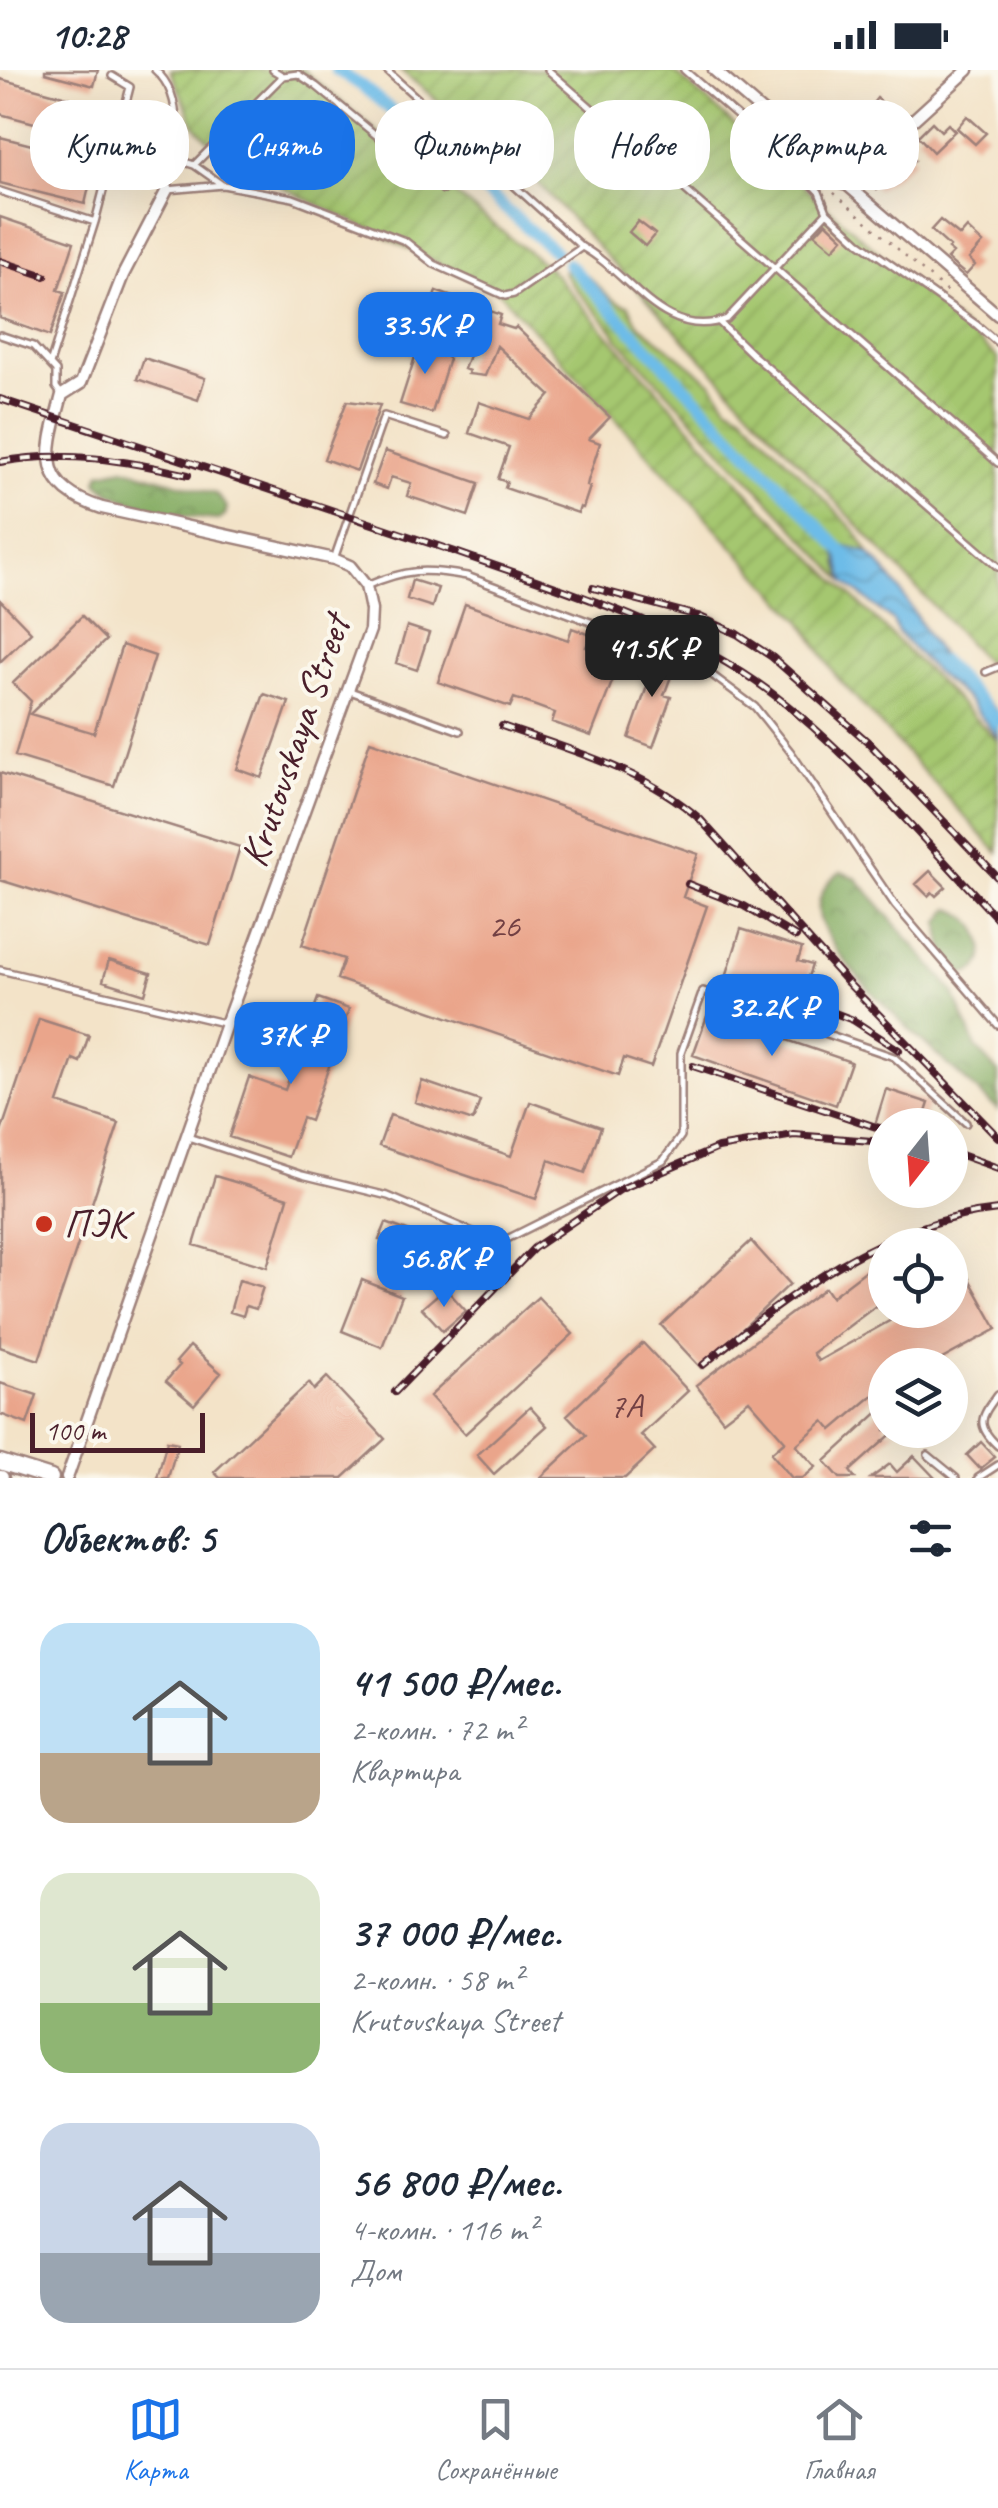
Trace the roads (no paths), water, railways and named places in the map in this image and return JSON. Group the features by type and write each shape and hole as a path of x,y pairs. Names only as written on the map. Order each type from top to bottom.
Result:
{"main road":[{"path":"0,1462 51,1478"}],"street":[{"path":"714,70 748,100"},
{"path":"919,115 968,70"},
{"name":"Krutovskaya Street","path":"67,1478 226,1024 350,692 370,630 372,610 366,586 350,566 334,559 102,508 67,492 56,481 49,457 62,395 81,383 123,275 167,190"},
{"path":"850,190 998,315"}],"lane":[{"path":"155,70 166,79 173,100"},
{"path":"272,70 283,76 298,74 375,134"},
{"path":"386,70 582,248 602,258 644,300 670,317 700,325 727,318 828,212"},
{"path":"548,70 998,463"},
{"path":"684,70 796,166 819,192 828,212 859,242 998,343"},
{"path":"50,364 95,222 130,87 112,76"},
{"path":"194,165 283,76"},
{"path":"189,163 209,175"},
{"path":"250,190 293,198 405,242 434,264 505,296 514,294 582,248"},
{"path":"0,191 95,222"},
{"path":"718,322 998,566"},
{"path":"0,335 33,346 56,370 56,387 62,395"},
{"path":"334,559 384,416 446,436"},
{"path":"366,586 399,572 429,569 467,576 692,660 755,707 894,905 998,1025"},
{"path":"986,672 998,667"},
{"path":"350,692 460,731"},
{"path":"0,970 226,1024"},
{"path":"188,1138 302,1175 388,1196 499,1242 662,1161 682,1136 681,1053 703,991 894,1057 950,1108"},
{"path":"998,1394 982,1416 982,1424 998,1446"},
{"path":"928,1454 956,1478"},
{"path":"978,1478 998,1465"}],"water":[{"path":"834,544 867,553 883,568 956,677 998,712 998,738 967,699 898,633 893,621 845,582"}],"waterway":[{"path":"336,70 408,124 555,252"},
{"path":"568,264 848,557"},
{"path":"942,661 998,721"}],"railway":[{"path":"0,261 45,276"},
{"path":"0,399 524,576 682,639 755,681 819,733 998,919"},
{"path":"0,462 95,458 188,475"},
{"path":"593,588 698,616 737,634 772,657 868,742 998,878"},
{"path":"502,726 631,774 700,819 848,983 998,1137"},
{"path":"688,884 744,906 796,937"},
{"path":"801,1000 853,1020 899,1050"},
{"path":"693,1066 868,1124"},
{"path":"395,1392 534,1248 621,1189 718,1148 794,1135 868,1141"},
{"path":"968,1157 998,1168"},
{"path":"703,1365 804,1287 877,1245 956,1217 998,1210"}],"place":[{"name":"ПЭК","path":"44,1224"}]}
